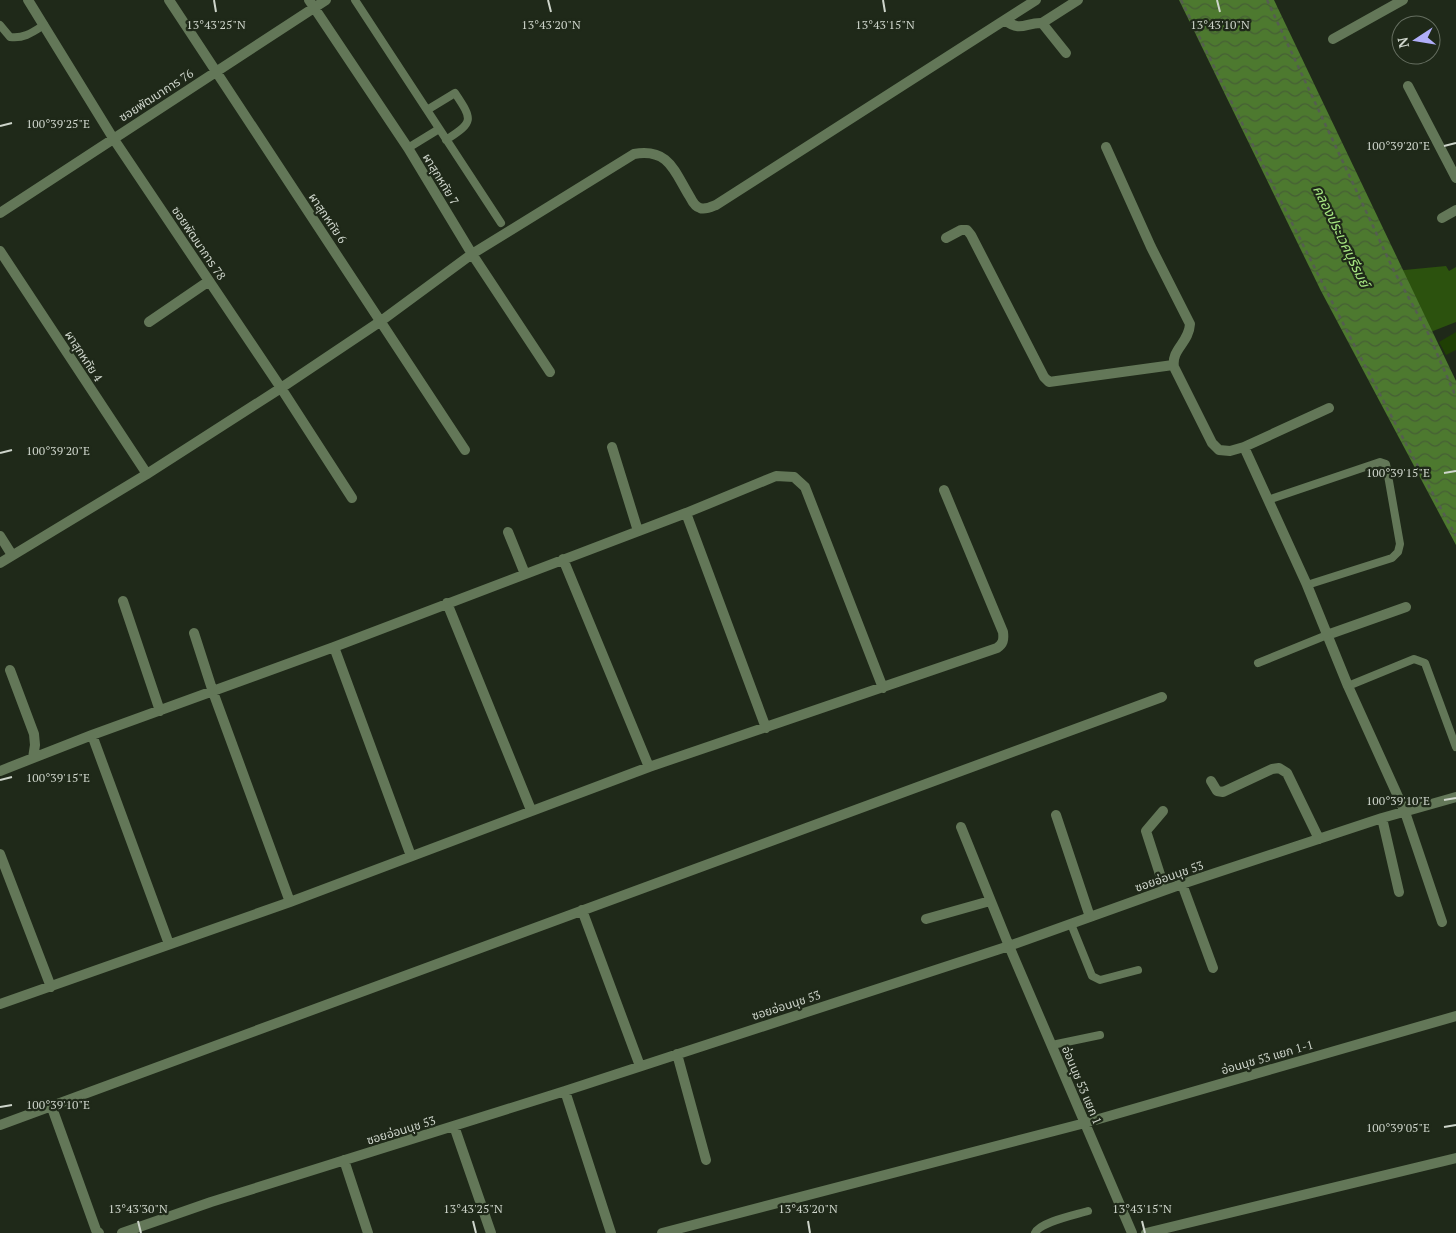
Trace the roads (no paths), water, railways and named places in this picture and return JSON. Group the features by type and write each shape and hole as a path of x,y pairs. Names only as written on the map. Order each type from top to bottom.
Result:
{"street":[{"name":"ซอยพัฒนาการ 78","path":"28,0 113,138 281,388 352,498"},
{"name":"ผาสุกหทัย 6","path":"169,0 465,450"},
{"name":"ซอยพัฒนาการ 76","path":"0,212 215,71 312,4 326,0"},
{"path":"0,563 147,474 281,388 381,321 472,254 634,154 647,152 656,154 669,163 693,203 700,208 716,205 1036,0"},
{"path":"1005,20 1022,28 1042,23 1078,0"},
{"path":"1333,39 1403,0"},
{"name":"ผาสุกหทัย 7","path":"312,4 408,148 472,254 550,372"},
{"path":"1042,23 1066,53"},
{"path":"1408,86 1456,178"},
{"path":"1106,147 1151,247 1190,324 1187,338 1173,359 1173,364 1212,443 1219,450 1244,448 1329,408"},
{"path":"1442,218 1456,210"},
{"path":"946,238 961,230 966,230 971,235 1044,377 1049,382 1173,364"},
{"name":"ผาสุกหทัย 4","path":"0,251 147,474"},
{"path":"149,322 209,280"},
{"path":"612,447 638,532"},
{"path":"1244,448 1307,585 1348,686 1405,812 1442,922"},
{"path":"0,771 92,735 334,648 447,603 686,514 776,476 794,477 805,487 884,688"},
{"path":"0,1004 290,902 649,767 997,648 1004,639 1003,632 944,490"},
{"path":"686,514 766,728"},
{"path":"508,532 524,574"},
{"path":"0,536 12,555"},
{"path":"563,559 649,767"},
{"path":"123,601 160,711"},
{"path":"447,603 532,810"},
{"path":"1327,635 1406,607"},
{"path":"194,633 213,692 290,902"},
{"path":"334,648 412,856"},
{"path":"10,670 34,734 33,758"},
{"path":"0,1125 1162,697"},
{"path":"92,735 169,944"},
{"path":"1211,781 1217,791 1223,792 1272,769 1279,768 1287,772 1319,839"},
{"path":"1454,797 1456,808"},
{"name":"ซอยอ่อนนุช 53","path":"122,1233 211,1202 565,1091 1009,946 1182,884 1382,818 1454,797"},
{"path":"1163,811 1146,831 1165,890"},
{"path":"1056,815 1090,917"},
{"path":"1382,818 1399,892"},
{"name":"อ่อนนุช 53 แยก 1","path":"961,827 1009,946 1132,1233"},
{"path":"0,854 51,987"},
{"path":"1182,884 1213,968"},
{"path":"926,919 990,900"},
{"path":"582,910 640,1066"},
{"name":"อ่อนนุช 53 แยก 1-1","path":"662,1233 1085,1123 1456,1016"},
{"path":"677,1054 706,1160"},
{"path":"565,1091 611,1233"},
{"path":"51,1106 98,1233"},
{"path":"454,1126 491,1233"},
{"path":"1146,1233 1456,1158"},
{"path":"344,1160 368,1233"}],"lane":[{"path":"355,0 501,223"},
{"path":"0,25 10,37 17,38 25,37 44,25"},
{"path":"427,110 455,92 468,112 468,120 464,129 446,140"},
{"path":"408,148 439,129"},
{"path":"1268,500 1380,462 1386,464 1400,544 1398,552 1392,558 1307,585"},
{"path":"1258,663 1327,635"},
{"path":"1348,686 1414,659 1421,660 1425,663 1456,747"},
{"path":"1072,924 1092,976 1100,980 1138,970"},
{"path":"1052,1045 1100,1035"},
{"path":"1035,1233 1043,1225 1088,1211"}],"water":[{"name":"คลองประเวศบุรีรมย์","path":"1179,0 1274,0 1456,381 1456,545 1321,291"}]}
